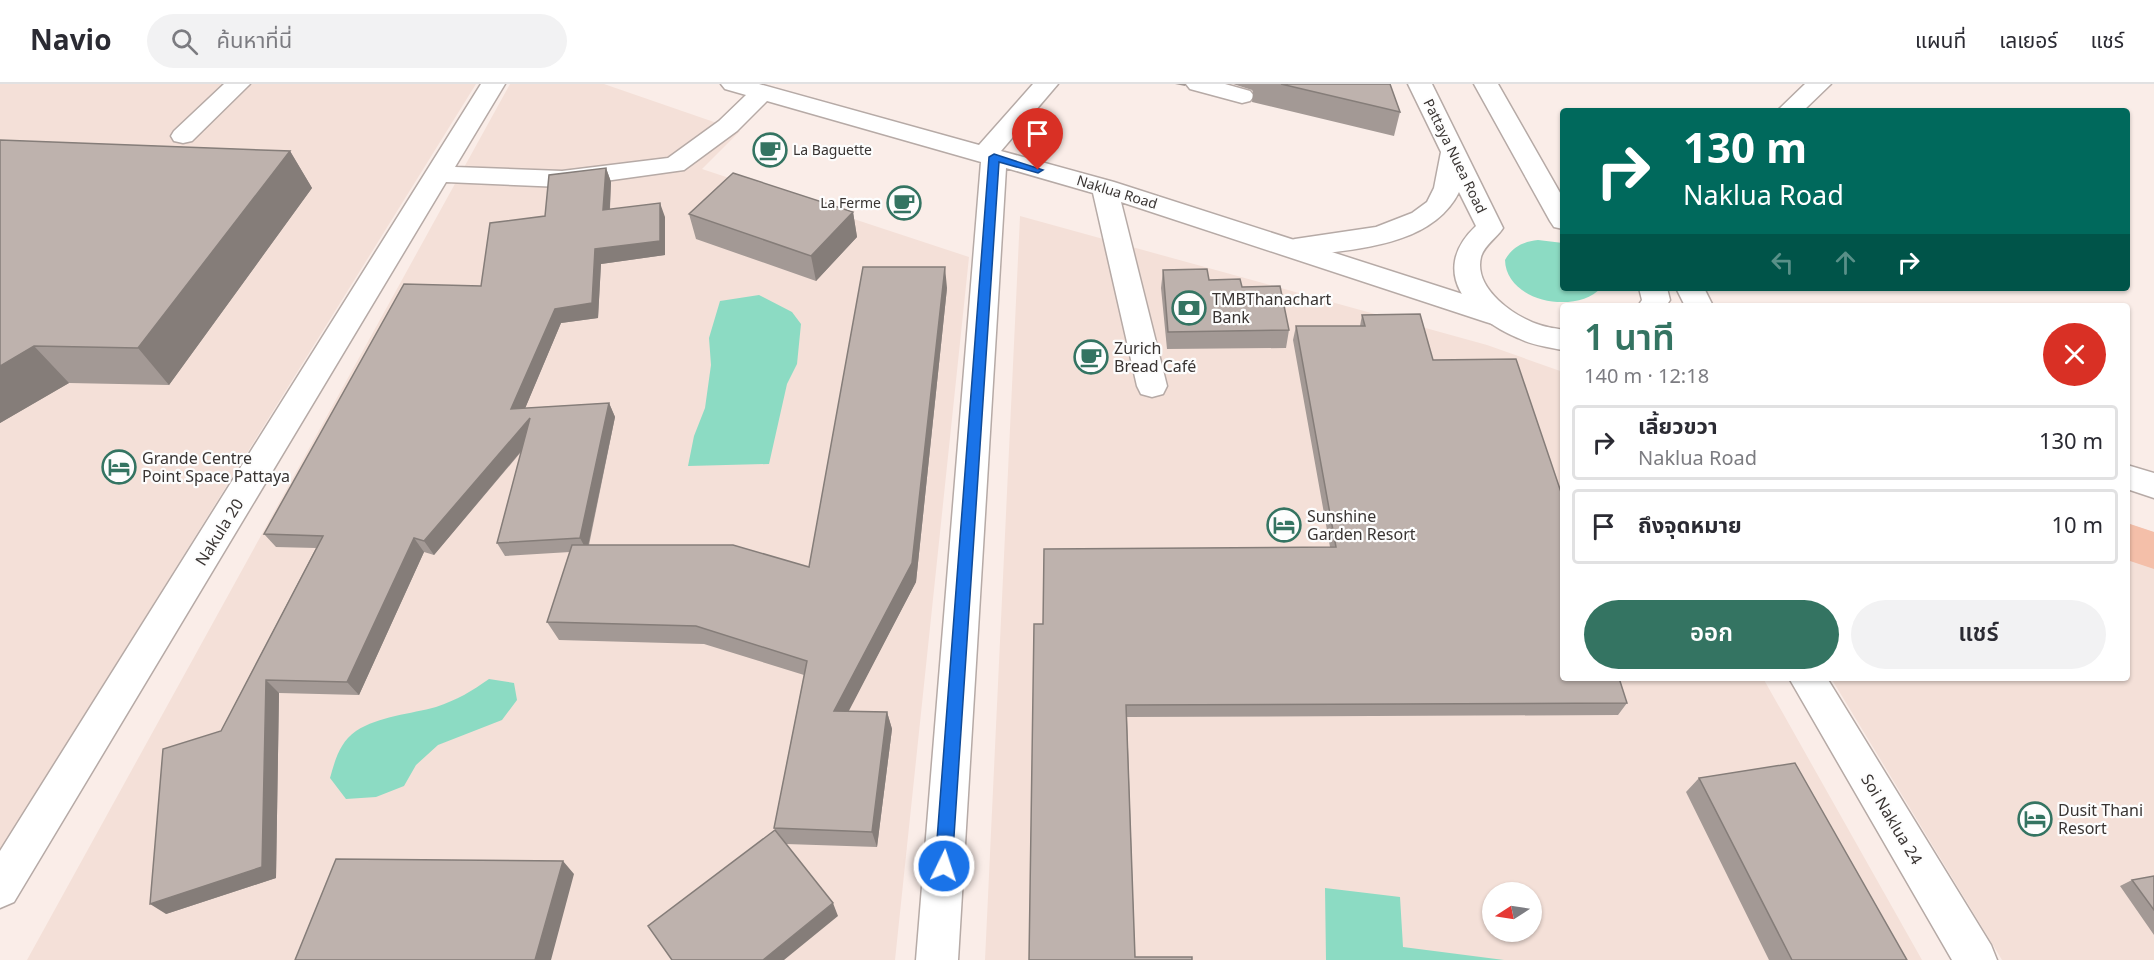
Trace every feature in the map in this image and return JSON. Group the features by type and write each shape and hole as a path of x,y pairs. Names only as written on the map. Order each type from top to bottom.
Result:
{"street":[{"path":"183,136 238,84"},
{"name":"Nakula 20","path":"0,888 493,84"},
{"name":"Naklua Road","path":"733,84 1105,188 1496,315"},
{"path":"937,960 989,156 1046,84"},
{"path":"1198,84 1242,96"},
{"name":"Pattaya Nuea Road","path":"1420,84 1490,228 1477,238 1466,255 1469,285 1496,315"},
{"path":"1486,84 1560,217"},
{"path":"1792,108 1819,84"},
{"path":"439,174 562,179 675,165 728,126 763,92"},
{"path":"1295,248 1393,232 1431,214 1446,194 1453,152"},
{"path":"1105,188 1152,386"},
{"path":"1496,315 1528,332 1560,339"},
{"path":"2130,478 2154,486"},
{"name":"Soi Naklua 24","path":"1809,681 1976,960"}],"shaded area":[{"name":"Grande Centre Point Space Pattaya","path":"0,84 476,84 0,851"},
{"path":"510,84 604,84 740,131 702,169 969,257 895,960 27,960"},
{"name":"Sunshine Garden Resort","path":"1020,216 1487,345 1560,371 1560,681 1765,681 1922,960 985,960"},
{"path":"1538,240 1560,243 1560,291 1597,291 1576,301 1560,302 1544,300 1517,286 1508,274 1505,260 1511,251 1528,242"},
{"path":"759,295 792,312 801,324 797,364 787,384 769,464 688,466 694,436 705,408 711,365 709,338 720,301"},
{"name":"Dusit Thani Resort","path":"2130,524 2154,532 2154,960 2002,960 1833,681 2130,681"},
{"path":"2130,524 2154,532 2154,569 2130,561"},
{"path":"489,679 514,683 517,700 502,720 438,745 416,765 404,786 376,797 346,799 330,778 342,746 356,731 375,722 444,704 464,695"},
{"path":"1325,888 1400,897 1403,947 1504,960 1326,960"}],"building":[{"path":"1281,84 1390,84 1400,112"},
{"path":"0,140 290,151 138,348 34,346 0,366"},
{"path":"606,168 603,210 660,203 660,241 595,249 592,303 555,309 511,409 609,403 580,538 497,543 530,418 424,541 414,538 347,682 266,680 262,867 150,904 163,749 221,731 323,536 264,534 404,284 481,286 490,223 545,216 549,175"},
{"path":"733,173 853,212 811,256 689,214"},
{"path":"863,267 945,267 912,563 834,711 887,712 872,832 774,828 807,661 696,626 547,622 572,545 733,545 809,567"},
{"path":"1207,269 1209,280 1240,279 1242,287 1280,286 1289,330 1168,332 1163,270"},
{"path":"1420,314 1433,360 1516,359 1560,489 1560,681 1620,681 1627,703 1126,705 1135,957 1192,957 1192,960 1029,960 1034,624 1043,624 1044,549 1336,547 1296,326 1365,326 1362,315"},
{"path":"1795,763 1907,960 1792,960 1699,778"},
{"path":"775,830 833,903 763,960 672,960 648,926"},
{"path":"336,859 563,861 535,960 295,960"},
{"path":"2154,876 2154,910 2132,880"}],"place":[{"name":"La Baguette","path":"770,150"},
{"name":"La Ferme","path":"904,203"},
{"name":"TMBThanachart Bank","path":"1189,308"},
{"name":"Zurich Bread Café","path":"1091,357"},
{"name":"Grande Centre Point Space Pattaya","path":"119,467"},
{"name":"Sunshine Garden Resort","path":"1284,525"},
{"name":"Dusit Thani Resort","path":"2035,819"}],"route":[{"path":"944,866 994,157 1038,170"}]}
